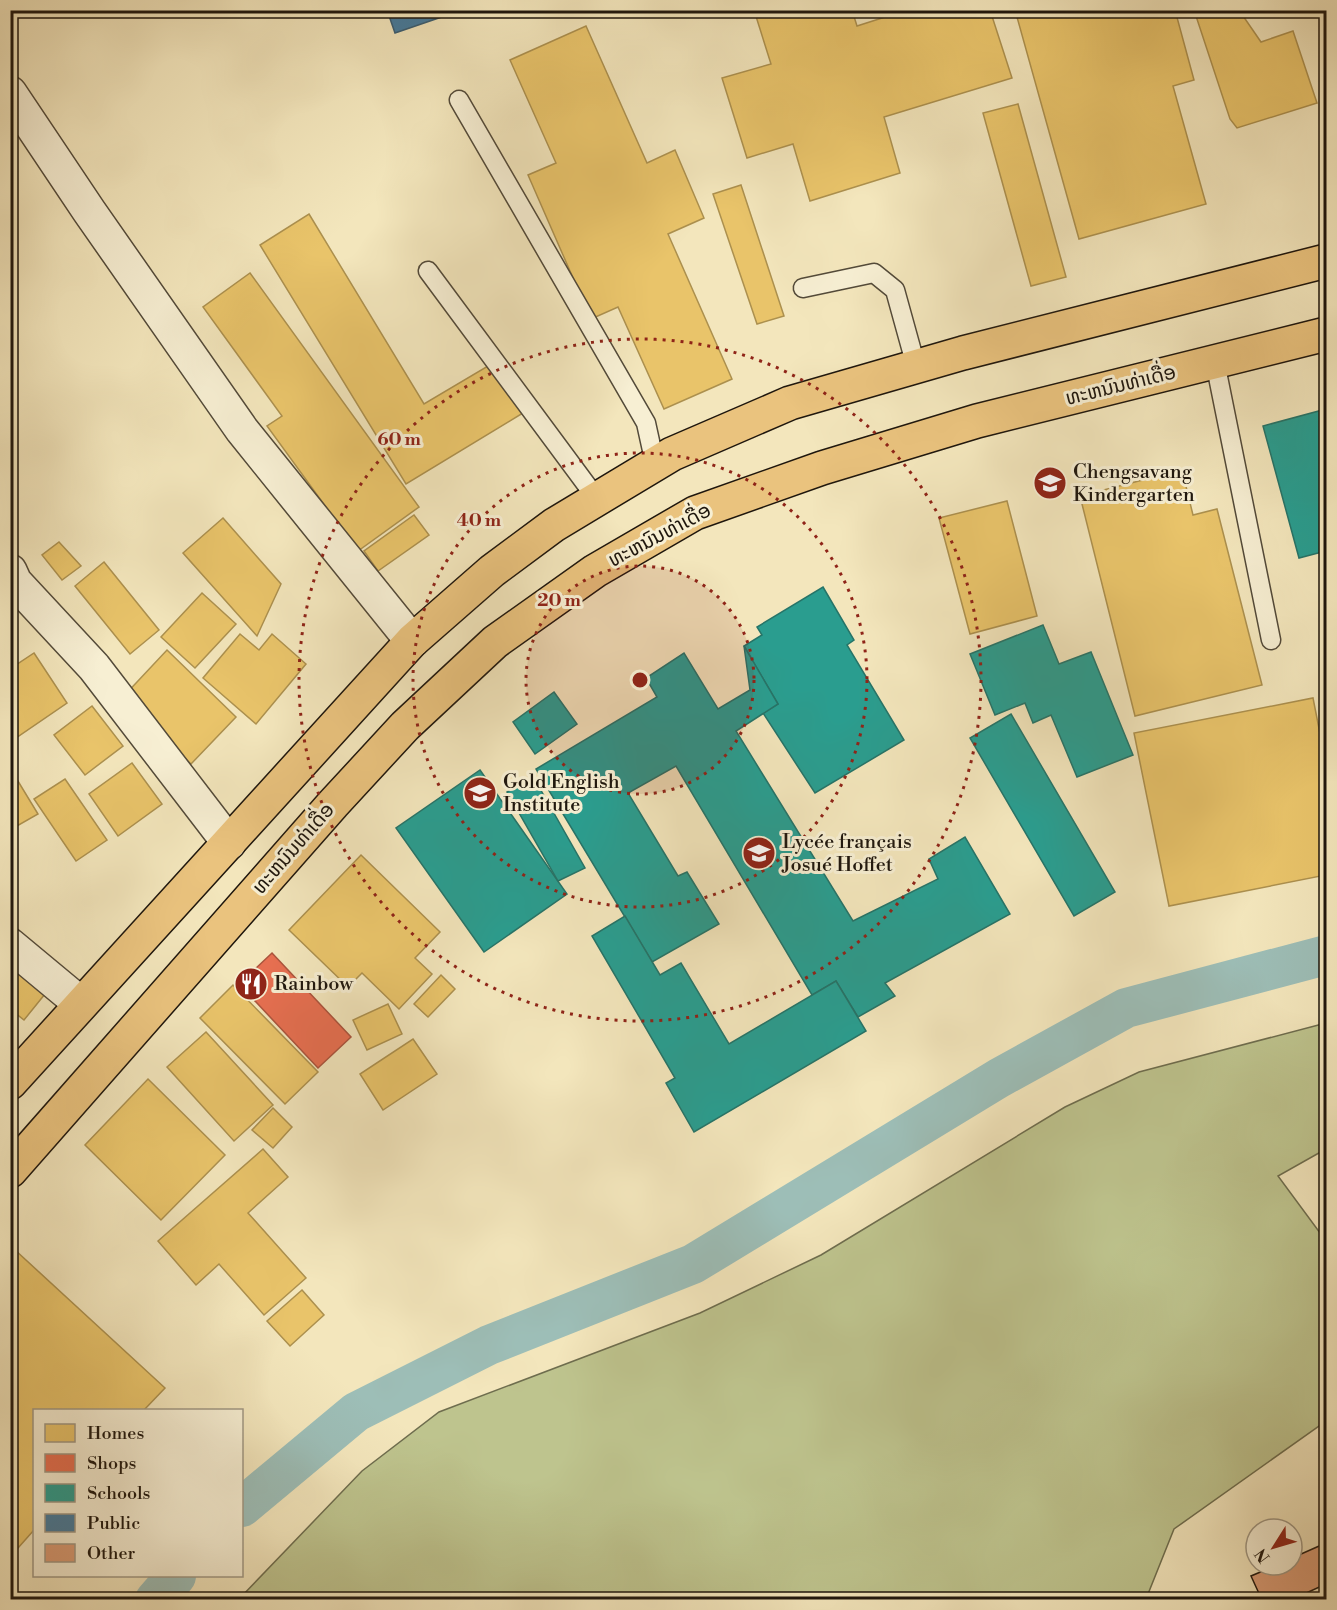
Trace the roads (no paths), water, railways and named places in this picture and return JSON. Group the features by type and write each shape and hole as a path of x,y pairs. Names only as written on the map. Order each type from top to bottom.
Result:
{"main road":[{"path":"10,1083 412,640 492,571 554,525 672,454 790,403 916,366 1326,261"},
{"name":"ທະຫນົນທ່າເດື່ອ","path":"10,1170 333,804 405,726 495,642 595,571 695,513 822,468 977,421 1326,334"}],"street":[{"path":"10,93 89,211 242,430 412,640"},
{"path":"10,571 15,582 94,667 229,843"},
{"path":"10,945 81,1004"}],"lane":[{"path":"459,99 646,423 655,464"},
{"path":"428,272 597,499"},
{"path":"803,288 874,273 895,290 916,366"},
{"path":"1215,362 1271,640"}],"waterway":[{"path":"243,1506 356,1412 489,1345 693,1264 999,1078 1126,1008 1326,955"},
{"path":"155,1600 175,1577"}],"place":[{"name":"Chengsavang Kindergarten","path":"1050,483"},
{"name":"Gold English Institute","path":"480,793"},
{"name":"Lycée français Josué Hoffet","path":"759,853"},
{"name":"Rainbow","path":"251,984"}]}
